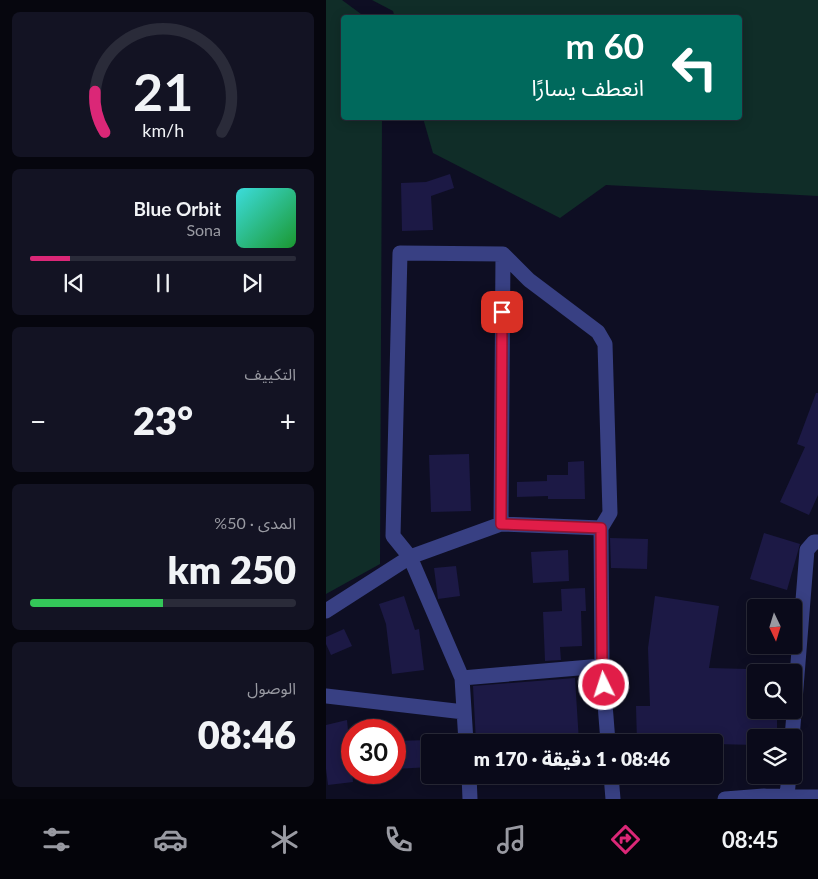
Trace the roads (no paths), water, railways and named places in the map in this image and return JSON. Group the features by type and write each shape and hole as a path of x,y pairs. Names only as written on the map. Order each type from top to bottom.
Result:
{"street":[{"path":"465,734 462,678 410,557 393,536 400,253 503,254 529,280 598,332 605,344 610,513 601,528 602,666 607,734"},
{"path":"501,524 503,254"},
{"path":"326,610 410,557 501,524 601,528"},
{"path":"793,729 807,550 814,542 818,542"},
{"path":"462,678 602,666"},
{"path":"326,696 464,712"},
{"path":"469,784 470,799"},
{"path":"612,784 613,799"},
{"path":"787,796 788,784"},
{"path":"725,799 787,796 818,797"}]}
